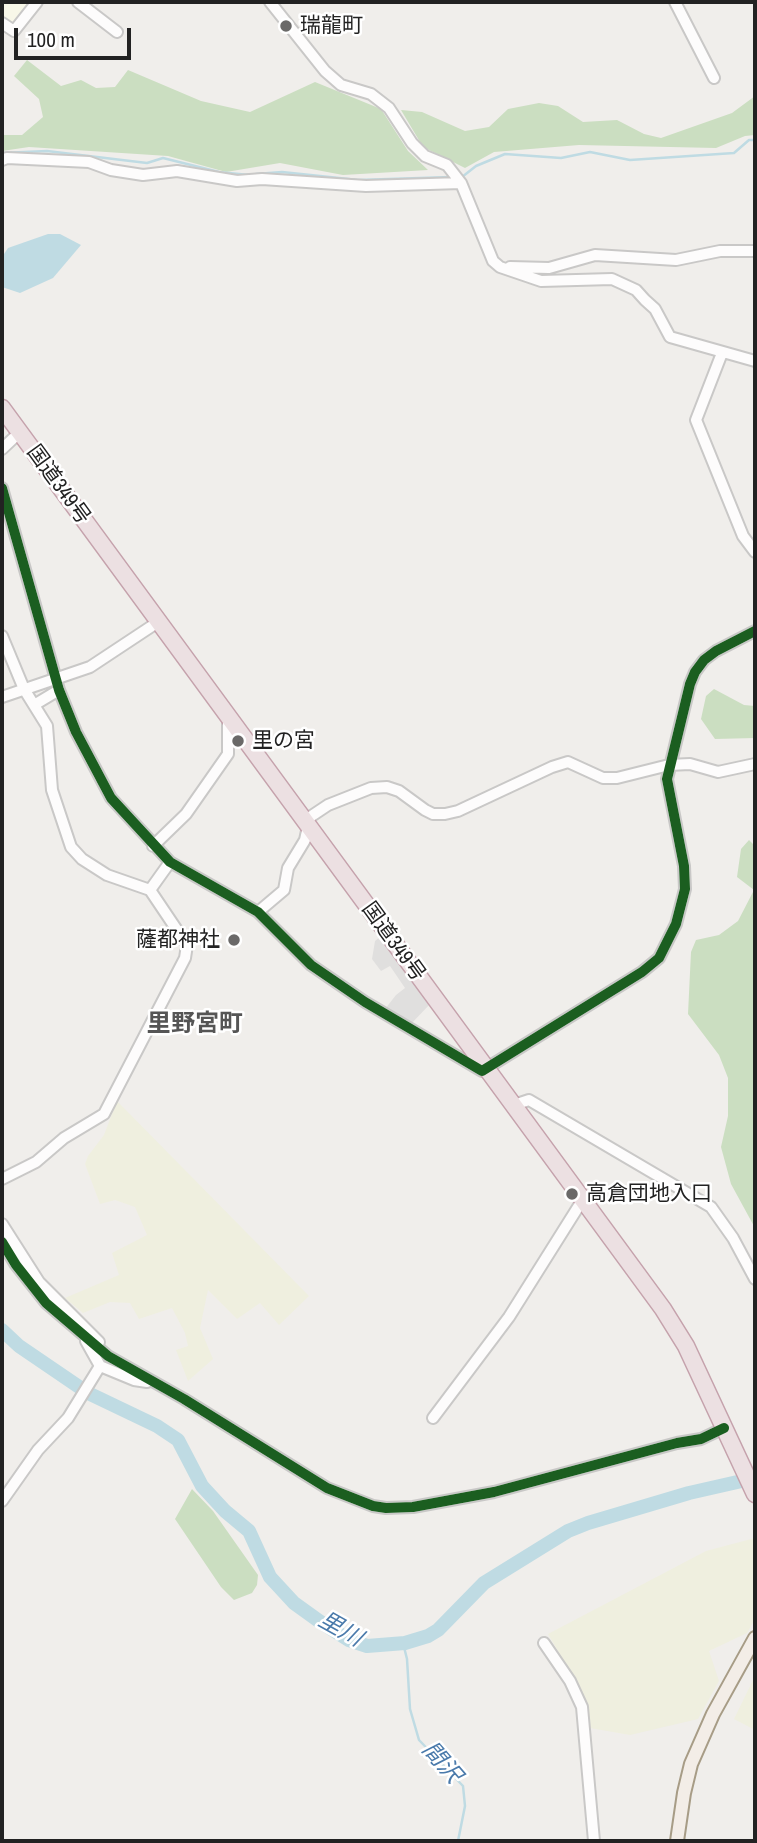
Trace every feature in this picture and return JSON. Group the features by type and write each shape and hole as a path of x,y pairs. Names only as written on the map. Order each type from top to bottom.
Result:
{"highway":[{"name":"国道349号","path":"2,408 678,1331 755,1494"}],"main road":[{"path":"677,1841 684,1793 701,1738 755,1638"}],"street":[{"path":"2,23 14,31 37,2"},
{"path":"78,2 117,32"},
{"path":"270,2 325,71 341,85 371,94 389,108 412,143 425,156 447,165 461,183 494,261 500,267 541,281 612,279 636,290 655,309 670,337 755,361"},
{"path":"675,2 714,78"},
{"path":"2,160 89,162 111,170 143,175 177,171 237,181 262,179 366,186 461,183"},
{"path":"500,267 549,268 595,255 676,260 720,251 755,251"},
{"path":"722,353 696,420 743,536 755,552"},
{"path":"2,449 20,432"},
{"path":"2,488 58,685 76,732 111,798 170,862 258,912 311,965 365,1002 482,1071 642,972 659,958 676,924 685,888 684,866 667,779 695,672 704,660 716,651 755,631"},
{"path":"34,705 58,685 117,651 158,622"},
{"path":"2,636 23,689 47,726 52,790 71,847 82,859 107,875 150,890 187,945 185,958 104,1114 64,1138 36,1162 2,1179"},
{"path":"2,698 23,689 58,685"},
{"path":"153,846 186,814 228,754 228,717"},
{"path":"258,912 284,890 288,868 305,840 310,817 328,805 371,788 387,787 400,791 425,810 433,814 445,814 458,811 568,762 603,778 617,778 669,765 690,764 719,772 755,764"},
{"path":"150,890 170,862"},
{"path":"514,1105 529,1100 711,1207 733,1238 755,1279"},
{"path":"433,1418 503,1326 580,1204 584,1202"},
{"path":"2,1224 39,1282 112,1358"},
{"path":"2,1242 16,1265 46,1303 112,1358 327,1488 352,1499 386,1508 439,1504 494,1492 677,1443 727,1433"},
{"path":"83,1336 98,1368 134,1380 157,1384"},
{"path":"2,1501 38,1450 68,1418 98,1368"},
{"path":"544,1643 570,1681 582,1707 594,1841"}],"shaded area":[{"path":"2,2 31,2 13,26 2,18"},
{"path":"381,936 431,1003 410,1025 385,1009 405,988 390,966 381,971 372,959 375,941"}],"green space":[{"path":"27,60 61,86 81,80 96,88 115,87 128,70 201,101 250,112 315,82 381,109 408,151 428,170 343,175 280,163 226,172 168,156 29,147 2,151 2,135 22,135 43,117 39,99 14,76"},
{"path":"755,96 755,135 745,136 716,148 579,145 494,152 465,168 423,147 401,110 422,112 465,131 489,127 508,109 539,103 558,106 583,122 617,120 644,134 661,138 732,113"},
{"path":"714,689 744,705 755,706 755,738 715,739 701,719 706,696"},
{"path":"749,840 755,846 755,1228 731,1184 721,1147 728,1116 728,1078 719,1055 688,1014 691,952 696,940 719,935 738,921 754,890 737,877 741,849"},
{"path":"117,1101 309,1296 279,1325 260,1303 237,1319 208,1290 200,1328 213,1359 188,1381 176,1350 188,1346 185,1333 172,1308 139,1319 130,1303 110,1302 83,1313 65,1298 119,1275 112,1253 147,1235 135,1207 115,1200 100,1204 85,1164 104,1135"},
{"path":"192,1489 213,1511 258,1575 257,1585 252,1593 234,1600 221,1587 175,1519"},
{"path":"755,1538 755,1619 747,1633 709,1651 719,1681 698,1719 630,1735 590,1728 587,1708 548,1634 706,1551"},
{"path":"755,1676 755,1730 734,1719"}],"water":[{"path":"48,234 60,234 81,245 53,278 20,293 2,287 2,257 8,248"}],"waterway":[{"path":"462,177 476,166 505,154 561,158 590,152 630,160 734,153 749,140 755,140"},
{"path":"2,153 47,151 147,163 163,158 219,172 249,175"},
{"path":"256,174 282,172 358,180 451,177"},
{"name":"里川","path":"2,1330 19,1346 88,1393 157,1426 178,1440 202,1486 225,1511 249,1531 270,1577 294,1603 319,1621 349,1640 367,1646 405,1643 428,1636 438,1630 484,1583 568,1531 689,1493 755,1478"},
{"name":"間沢","path":"403,1643 407,1659 410,1709 419,1740 463,1786 465,1806 458,1841"}],"cycle path":[{"path":"2,488 59,690 76,732 111,798 170,862 258,912 311,965 365,1002 482,1071 642,972 659,958 676,924 685,889 684,866 667,779 690,684 704,660 755,631"},
{"path":"2,1242 16,1265 46,1303 108,1356 184,1399 327,1488 373,1506 413,1507 494,1492 701,1439 724,1428"}],"place":[{"name":"瑞龍町","path":"286,26"},
{"name":"里の宮","path":"238,741"},
{"name":"薩都神社","path":"234,940"},
{"name":"高倉団地入口","path":"572,1194"}],"district":[{"name":"里野宮町","path":"195,1025"}]}
